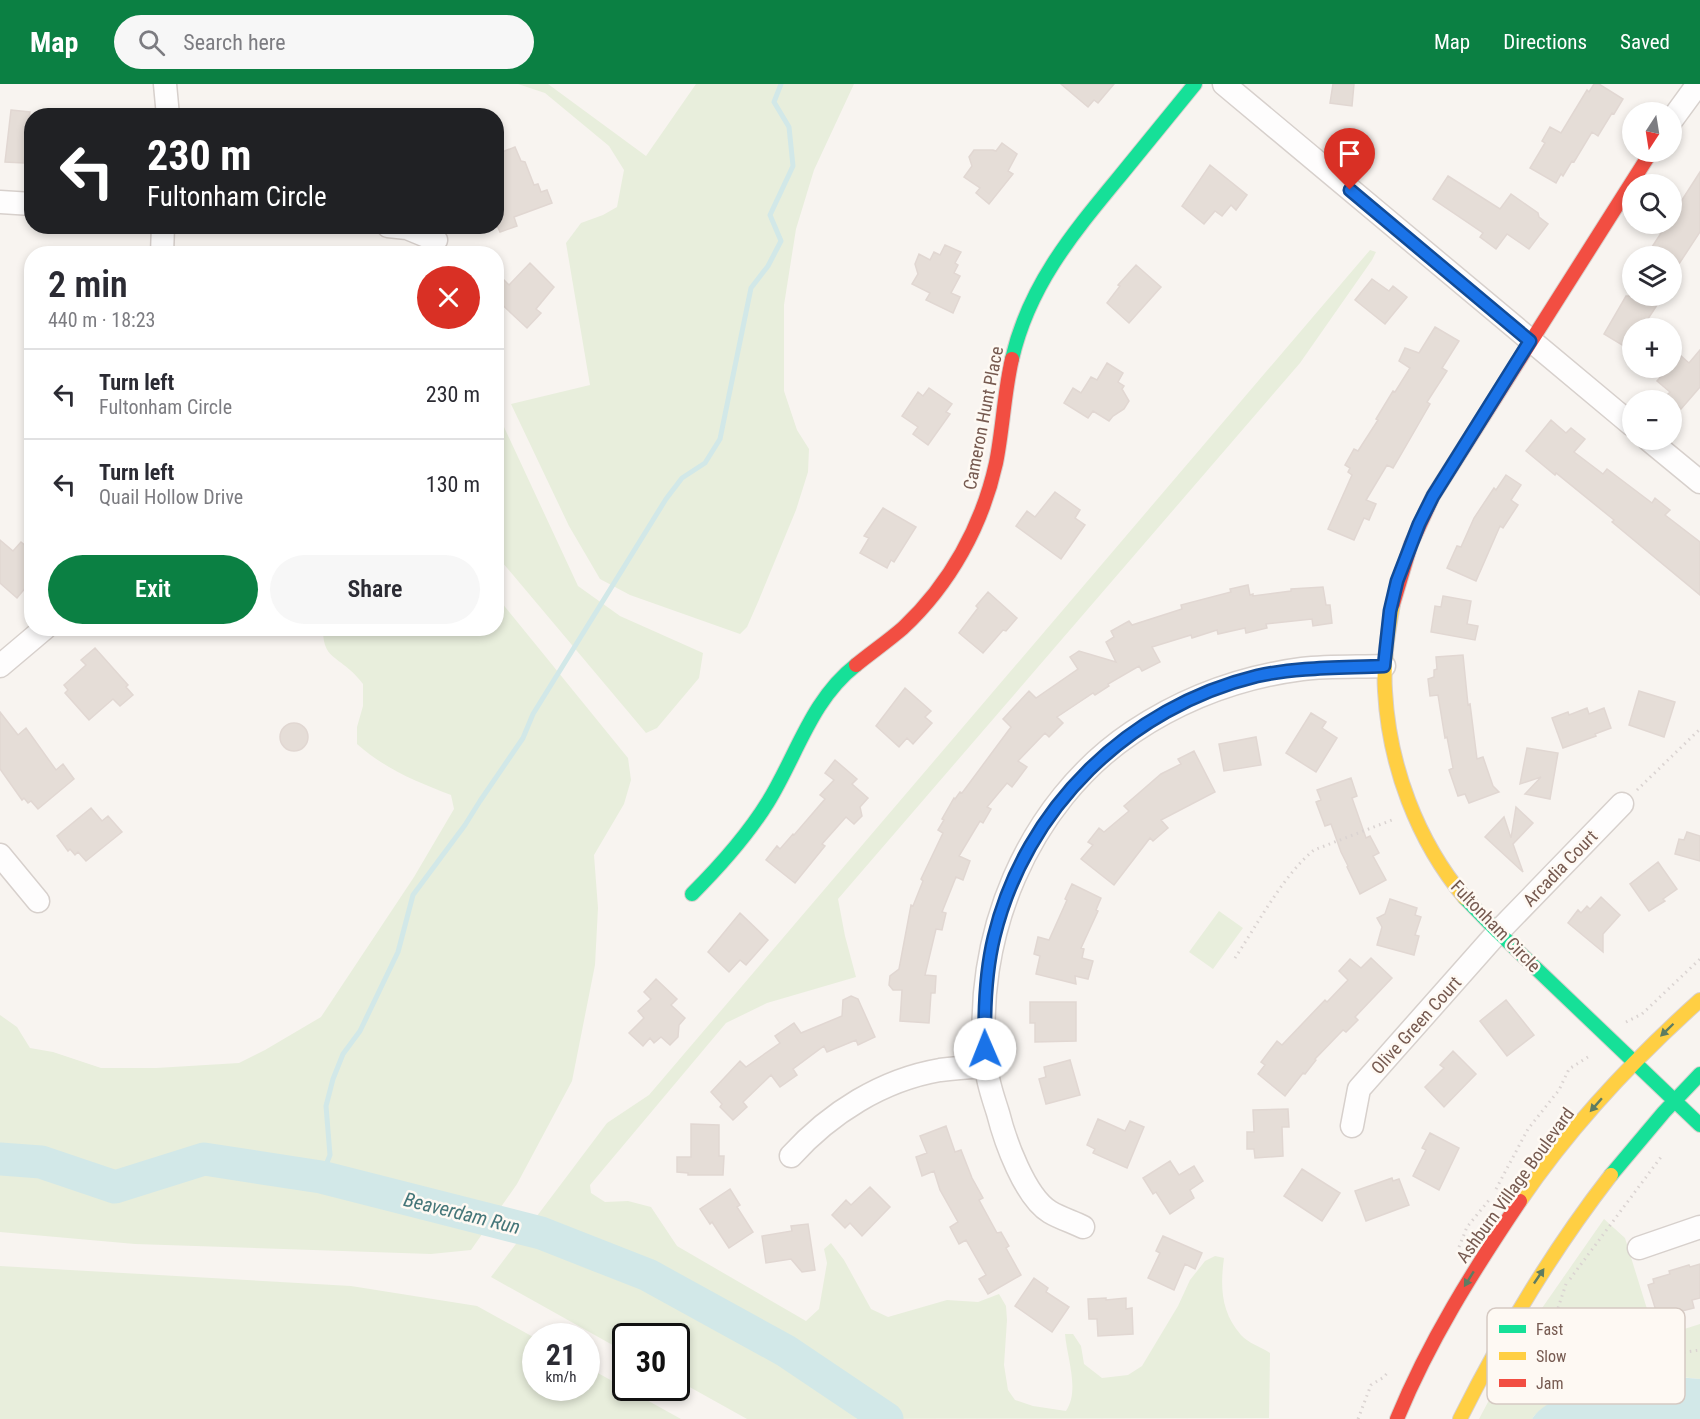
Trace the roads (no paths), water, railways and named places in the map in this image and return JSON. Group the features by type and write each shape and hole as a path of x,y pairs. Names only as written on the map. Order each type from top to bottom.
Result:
{"street":[{"path":"165,84 167,108"},
{"name":"Cameron Hunt Place","path":"692,894 724,862 752,826 776,789 817,709 831,688 852,668 891,639 917,614 944,581 974,529 994,473 1007,383 1016,342 1030,304 1050,266 1074,231 1195,84"},
{"path":"1224,84 1622,417"},
{"path":"1682,106 1698,84"},
{"name":"Fultonham Circle","path":"1645,162 1433,496 1419,524 1397,581 1390,611 1384,666 1389,731 1396,765 1413,811 1433,853 1450,879 1498,932 1700,1125"},
{"path":"0,202 24,204"},
{"path":"422,234 436,240"},
{"path":"1661,450 1700,482"},
{"path":"0,666 36,636"},
{"path":"1083,1227 1048,1211 1026,1185 1001,1126 986,1066 985,1001 988,970 996,931 1020,864 1044,822 1085,772 1132,732 1172,708 1214,689 1258,676 1304,669 1384,666"},
{"name":"Arcadia Court","path":"1498,932 1623,804"},
{"path":"0,855 38,901"},
{"name":"Olive Green Court","path":"1352,1126 1359,1089 1498,932"},
{"name":"Ashburn Village Boulevard","path":"1397,1419 1406,1396 1449,1312 1501,1230 1561,1144 1635,1061 1700,1000"},
{"path":"791,1156 825,1123 851,1105 879,1090 909,1078 939,1071 986,1066"},
{"path":"1521,1308 1550,1261 1608,1179 1675,1099 1700,1074"},
{"path":"1639,1248 1700,1227"},
{"path":"1460,1419 1487,1367"}],"waterway":[{"path":"321,1177 330,1155 326,1106 333,1079 343,1054 360,1031 398,952 413,895 465,825 523,738 533,714 666,499 682,478 705,463 720,439 751,288 768,266 781,241 770,215 793,166 789,127 774,102 781,84"},
{"name":"Beaverdam Run","path":"0,1159 41,1162 115,1187 204,1159 321,1177 541,1233 648,1275 786,1351 887,1419"}]}
